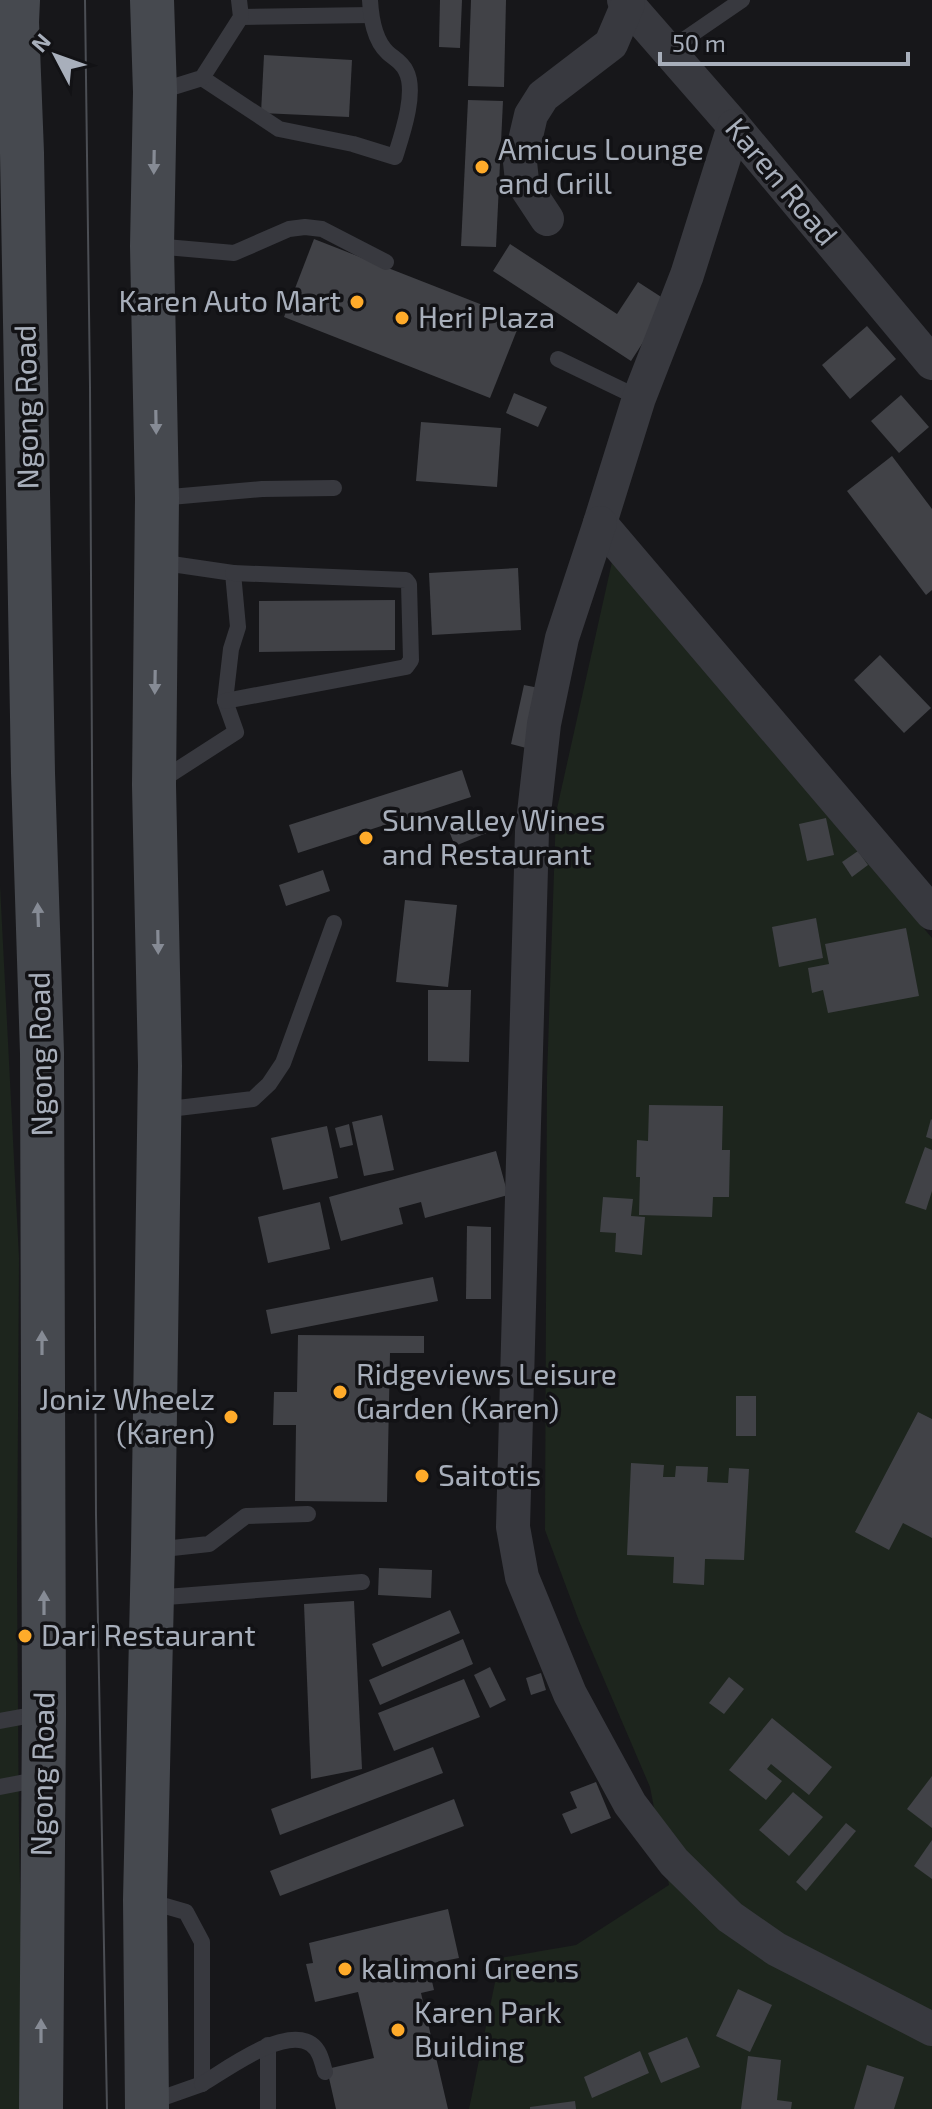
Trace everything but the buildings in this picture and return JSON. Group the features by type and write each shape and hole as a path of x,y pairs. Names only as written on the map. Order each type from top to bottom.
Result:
{"main road":[{"path":"147,2106 145,1900 160,1110 154,785 157,498 152,246 155,92 152,0"},
{"name":"Ngong Road","path":"12,16 22,169 33,773 42,1053 44,1713 41,2109"}],"street":[{"name":"Karen Road","path":"547,219 522,181 520,162 531,115 543,96 611,44 626,2 932,363"},
{"path":"734,126 687,275 639,398 562,638 544,724 532,831 513,1527 522,1577 570,1694 630,1804 674,1862 730,1917 776,1949 932,2029"},
{"path":"600,523 932,913"}],"lane":[{"path":"669,50 742,0"},
{"path":"155,92 202,78 240,8 370,7 384,49 408,73 409,103 395,157 353,144 279,129 202,78"},
{"path":"152,246 234,253 289,229 305,227 322,229 386,262"},
{"path":"558,359 639,398"},
{"path":"157,498 262,489 334,488"},
{"path":"157,562 233,573 406,580 409,584 411,660 406,667 225,701"},
{"path":"154,785 236,732 225,701 231,649 238,627 233,573"},
{"path":"160,1110 253,1099 269,1084 283,1063 334,923"},
{"path":"153,1550 209,1544 246,1516 308,1514"},
{"path":"152,1598 362,1582"},
{"path":"0,1721 44,1713"},
{"path":"0,1787 42,1779"},
{"path":"145,1900 186,1912 202,1942 202,2084"},
{"path":"147,2106 202,2084 268,2045 294,2040 311,2044 320,2056 325,2072"},
{"path":"268,2045 268,2109"}],"shaded area":[{"path":"612,562 932,938 932,2109 469,2109 500,1958 576,1945 669,1885 650,1787 579,1621 545,1530 547,1077 556,813"},
{"path":"0,885 19,1258 17,1579 22,2109 0,2109"}],"tram line":[{"path":"85,0 96,1515 107,2109"}],"place":[{"name":"Amicus Lounge and Grill","path":"482,167"},
{"name":"Karen Auto Mart","path":"357,302"},
{"name":"Heri Plaza","path":"402,318"},
{"name":"Sunvalley Wines and Restaurant","path":"366,838"},
{"name":"Ridgeviews Leisure Garden (Karen)","path":"340,1392"},
{"name":"Joniz Wheelz (Karen)","path":"231,1417"},
{"name":"Saitotis","path":"422,1476"},
{"name":"Dari Restaurant","path":"25,1636"},
{"name":"kalimoni Greens","path":"345,1969"},
{"name":"Karen Park Building","path":"398,2030"}]}
